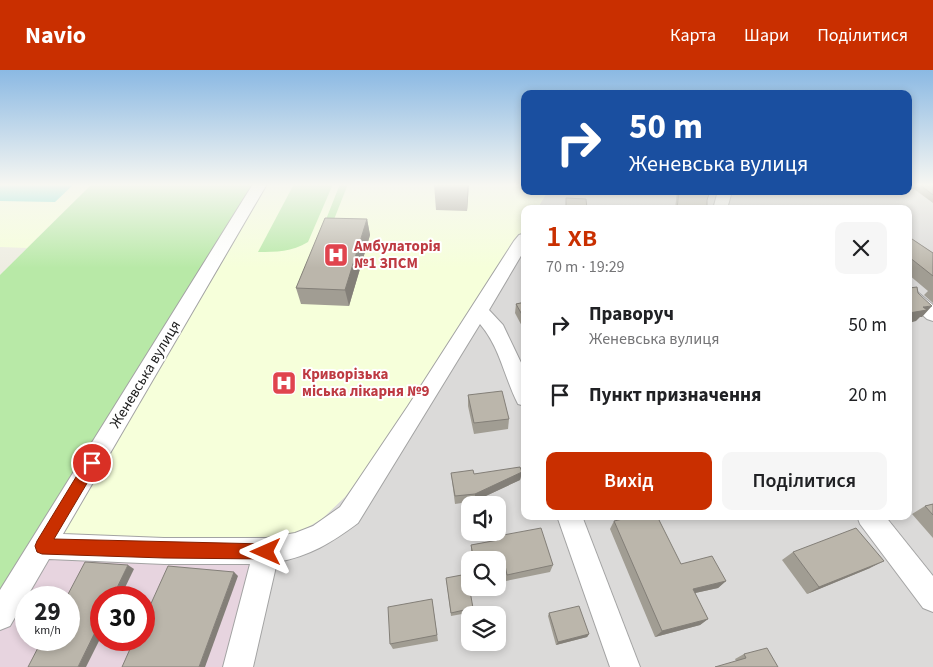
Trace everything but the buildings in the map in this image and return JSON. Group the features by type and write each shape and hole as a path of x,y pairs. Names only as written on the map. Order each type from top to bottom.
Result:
{"street":[{"name":"Женевська вулиця","path":"0,616 243,212"},
{"path":"42,546 164,551 266,552 295,546 322,535 349,515 416,412 478,309 521,243"},
{"path":"912,297 933,315"},
{"path":"478,309 496,330 510,358 521,387"},
{"path":"570,520 625,667"},
{"path":"872,520 933,598"},
{"path":"238,667 266,552"}],"shaded area":[{"path":"0,212 64,212 27,248 0,247"},
{"name":"Криворізька міська лікарня №9","path":"243,212 521,212 521,235 461,333 395,433 345,497 322,519 266,551 42,546"},
{"path":"912,212 933,212 933,667 238,667 266,551 461,333 521,235 521,520 912,520"},
{"path":"42,546 266,551 238,667 0,667 0,616 15,591 15,651 80,651 80,586 18,586"}],"green space":[{"path":"64,212 243,212 18,586 15,586 15,591 0,616 0,275"},
{"path":"279,212 321,212 308,242 290,250 258,252"},
{"path":"329,212 337,212 331,227 323,227"}],"place":[{"name":"Амбулаторія №1 ЗПСМ","path":"336,255"},
{"name":"Криворізька міська лікарня №9","path":"284,383"}],"route":[{"path":"92,463 42,546 164,551 266,552"}]}
